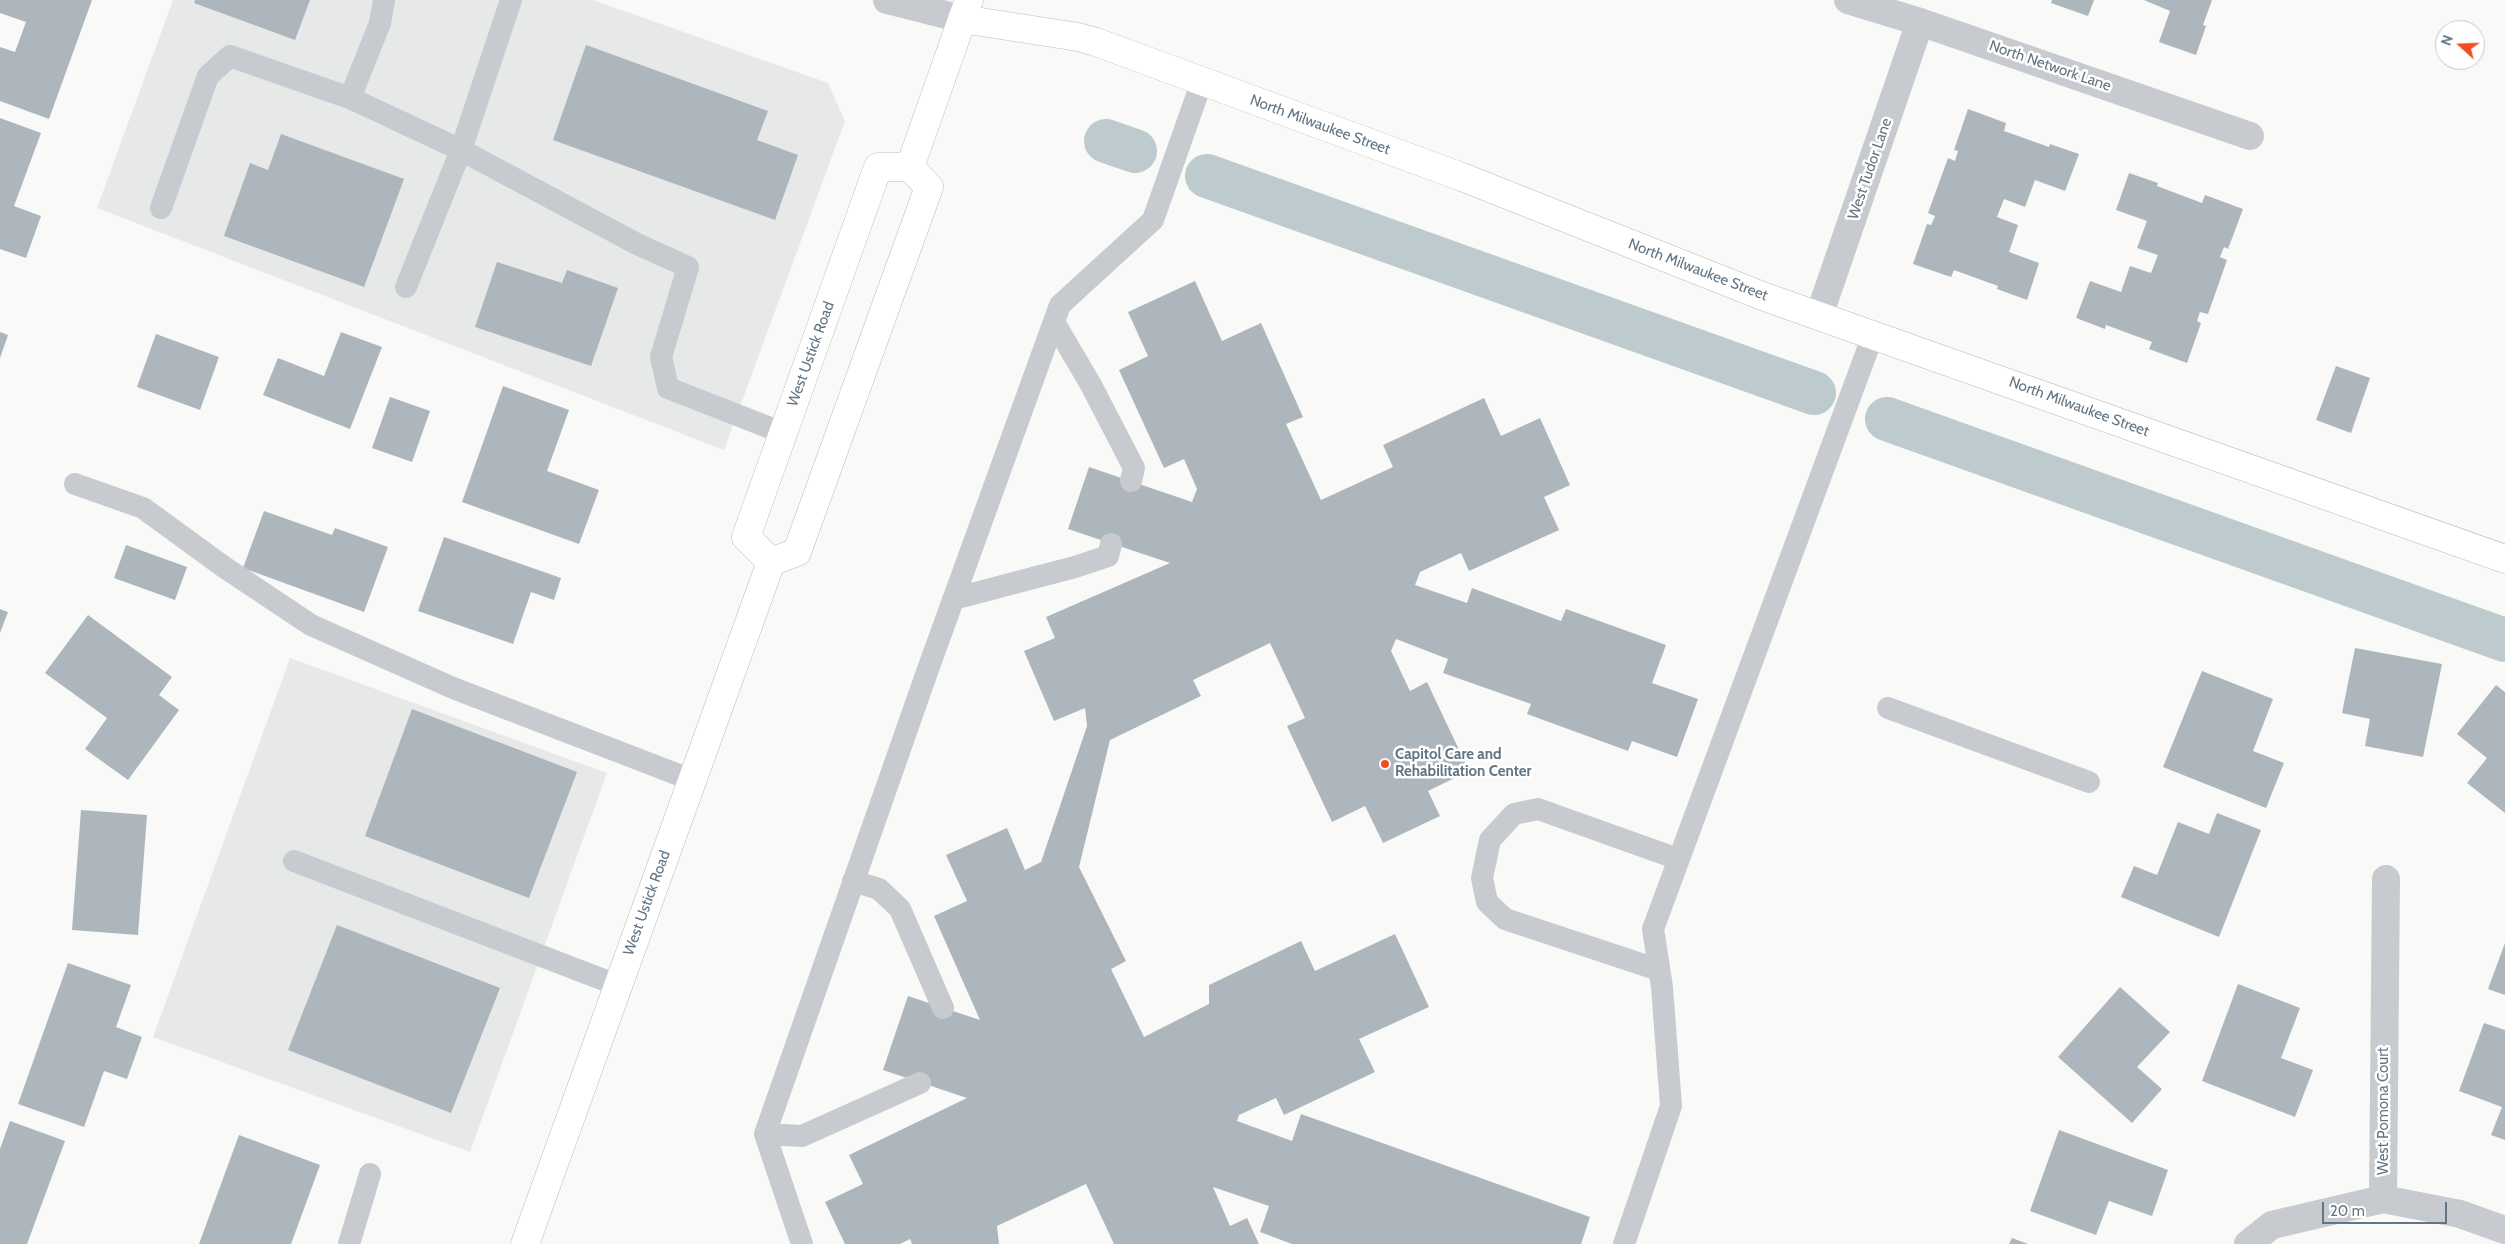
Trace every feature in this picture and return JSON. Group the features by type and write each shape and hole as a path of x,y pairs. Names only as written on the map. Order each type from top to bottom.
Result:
{"main road":[{"name":"North Milwaukee Street","path":"966,10 1078,37 1202,81 1462,177 1819,316 2505,560"},
{"path":"771,562 797,552 929,187 910,167 966,10"},
{"name":"West Ustick Road","path":"525,1244 771,562 746,537 878,167 910,167"}],"street":[{"name":"North Milwaukee Street","path":"887,0 966,10"},
{"name":"North Network Lane","path":"1848,0 1920,22 2250,136"},
{"name":"West Tudor Lane","path":"1819,316 1920,22"},
{"name":"West Pomona Court","path":"2383,1199 2386,879"},
{"path":"2248,1244 2272,1224 2383,1199 2460,1214 2505,1230"}],"lane":[{"path":"350,98 380,23 384,0"},
{"path":"406,288 462,150 511,0"},
{"path":"162,208 208,76 230,56 350,98 462,150 637,244 688,267 661,357 668,388 783,433"},
{"path":"802,1244 765,1134 953,599 1060,305 1153,220 1202,81"},
{"path":"1054,322 1091,385 1134,468 1131,481"},
{"path":"1624,1244 1671,1106 1662,987 1653,929 1873,335"},
{"path":"75,484 143,508 224,567 311,625 453,688 692,780"},
{"path":"953,599 1075,567 1108,556 1111,544"},
{"path":"1888,708 2089,782"},
{"path":"1659,970 1505,919 1487,902 1482,878 1490,840 1514,814 1538,809 1678,859"},
{"path":"294,861 617,985"},
{"path":"853,881 879,889 900,909 943,1008"},
{"path":"765,1134 802,1136 920,1083"},
{"path":"349,1244 370,1174"}],"shaded area":[{"path":"173,0 593,0 828,83 845,121 724,450 97,208"},
{"path":"290,658 607,773 470,1152 153,1037"}],"building":[{"path":"0,0 92,0 49,119 0,101 0,47 15,52 26,22 0,13"},
{"path":"195,0 310,0 295,40 194,3"},
{"path":"2052,0 2094,0 2088,16 2051,3"},
{"path":"2144,0 2212,0 2203,25 2206,26 2196,55 2159,42 2170,11"},
{"path":"586,45 768,111 757,140 798,155 775,220 553,140"},
{"path":"1968,109 2006,123 2004,131 2049,147 2050,144 2079,154 2065,191 2035,180 2025,207 2004,199 1997,217 2018,225 2009,252 2039,263 2027,300 1997,289 1998,286 1954,270 1951,277 1913,264 1927,224 1931,225 1935,216 1928,213 1948,158 1955,161 1958,151 1954,150"},
{"path":"0,118 41,133 14,206 41,216 26,258 0,249"},
{"path":"281,134 404,179 364,287 224,236 250,163 268,170"},
{"path":"2129,173 2158,183 2157,186 2202,203 2205,195 2243,209 2228,249 2224,247 2220,257 2227,260 2208,314 2200,312 2197,321 2201,323 2187,363 2149,349 2152,342 2106,325 2105,329 2076,318 2090,281 2121,292 2130,266 2151,273 2158,255 2137,248 2147,221 2116,210"},
{"path":"497,262 562,283 567,270 618,288 591,366 475,327"},
{"name":"Capitol Care and Rehabilitation Center","path":"1195,281 1222,341 1261,323 1303,417 1286,424 1321,500 1393,467 1383,445 1484,398 1501,436 1540,418 1570,485 1544,497 1559,530 1469,571 1461,553 1420,572 1415,585 1467,603 1472,588 1561,621 1566,609 1666,645 1652,683 1698,699 1677,757 1632,741 1628,751 1527,714 1531,704 1443,673 1448,659 1396,639 1391,651 1410,691 1427,682 1469,771 1428,791 1440,816 1383,843 1365,806 1332,822 1287,726 1305,718 1270,643 1193,680 1201,696 1110,740 1079,867 1126,961 1111,969 1144,1037 1209,1004 1209,985 1301,941 1315,971 1395,934 1429,1007 1359,1039 1375,1072 1284,1115 1276,1098 1239,1115 1237,1121 1292,1141 1301,1114 1590,1217 1581,1244 1292,1244 1260,1232 1269,1206 1213,1187 1230,1226 1247,1218 1259,1244 1114,1244 1086,1184 997,1226 999,1244 912,1244 910,1239 900,1244 845,1244 825,1202 863,1184 849,1155 967,1098 883,1070 908,996 980,1020 934,916 967,901 946,855 1007,828 1025,870 1041,862 1087,726 1085,708 1054,721 1024,651 1055,638 1046,617 1170,563 1068,529 1089,467 1192,502 1197,489 1184,459 1164,468 1119,370 1148,356 1128,312"},
{"path":"0,332 8,335 0,358"},
{"path":"341,332 382,347 350,429 263,395 278,358 324,376"},
{"path":"156,334 219,357 200,410 137,387"},
{"path":"2336,366 2370,378 2351,433 2316,420"},
{"path":"503,386 569,410 547,471 599,490 579,544 462,502"},
{"path":"390,397 430,411 412,462 372,448"},
{"path":"264,511 332,535 335,528 388,547 364,612 243,568"},
{"path":"444,537 561,578 554,600 531,592 513,644 418,611"},
{"path":"126,545 187,567 175,600 114,578"},
{"path":"0,609 8,612 0,633"},
{"path":"88,615 172,677 159,695 179,710 128,780 85,749 107,718 45,673"},
{"path":"2355,648 2442,664 2423,757 2365,746 2370,719 2342,713"},
{"path":"2202,671 2273,699 2253,751 2284,763 2266,808 2163,767"},
{"path":"2496,685 2505,692 2505,813 2467,783 2487,758 2457,734"},
{"path":"412,709 577,772 529,898 365,836"},
{"path":"81,810 147,815 138,935 72,930"},
{"path":"2217,813 2261,830 2219,937 2121,897 2134,866 2157,875 2178,822 2209,834"},
{"path":"337,925 500,988 451,1113 288,1050"},
{"path":"2505,943 2505,995 2488,989"},
{"path":"68,963 131,985 116,1027 142,1037 127,1079 104,1071 84,1127 18,1104"},
{"path":"2238,984 2300,1008 2281,1058 2313,1070 2295,1117 2202,1081"},
{"path":"2120,987 2170,1032 2137,1067 2162,1089 2132,1123 2058,1057"},
{"path":"2484,1023 2505,1030 2505,1140 2491,1135 2502,1107 2459,1091"},
{"path":"10,1121 65,1141 27,1244 0,1244 0,1149"},
{"path":"2059,1130 2168,1170 2152,1216 2109,1201 2096,1235 2030,1211"},
{"path":"239,1135 320,1165 291,1244 199,1244"},
{"path":"2012,1238 2028,1244 2009,1244"}],"waterway":[{"path":"1106,141 1135,151"},
{"path":"1207,176 1814,393"},
{"path":"1887,419 2505,640"}],"place":[{"name":"Capitol Care and Rehabilitation Center","path":"1385,764"}]}
